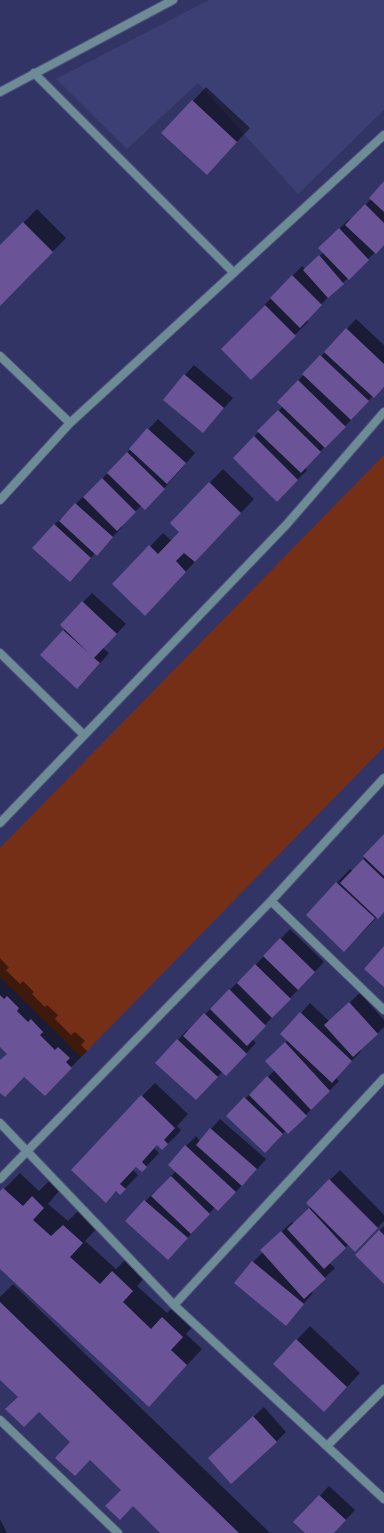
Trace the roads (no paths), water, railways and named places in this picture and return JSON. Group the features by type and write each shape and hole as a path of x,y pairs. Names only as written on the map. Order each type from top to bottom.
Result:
{"street":[{"path":"0,92 173,0"},
{"path":"34,73 234,273"},
{"path":"0,500 70,423 384,135"},
{"path":"0,356 70,423"},
{"path":"0,823 287,524 384,412"},
{"path":"0,653 84,735"},
{"path":"0,1179 28,1152 271,901 384,778"},
{"path":"271,901 384,1010"},
{"path":"174,1305 384,1078"},
{"path":"0,1123 174,1305 384,1499"},
{"path":"327,1446 384,1388"},
{"path":"0,1420 118,1533"}]}
